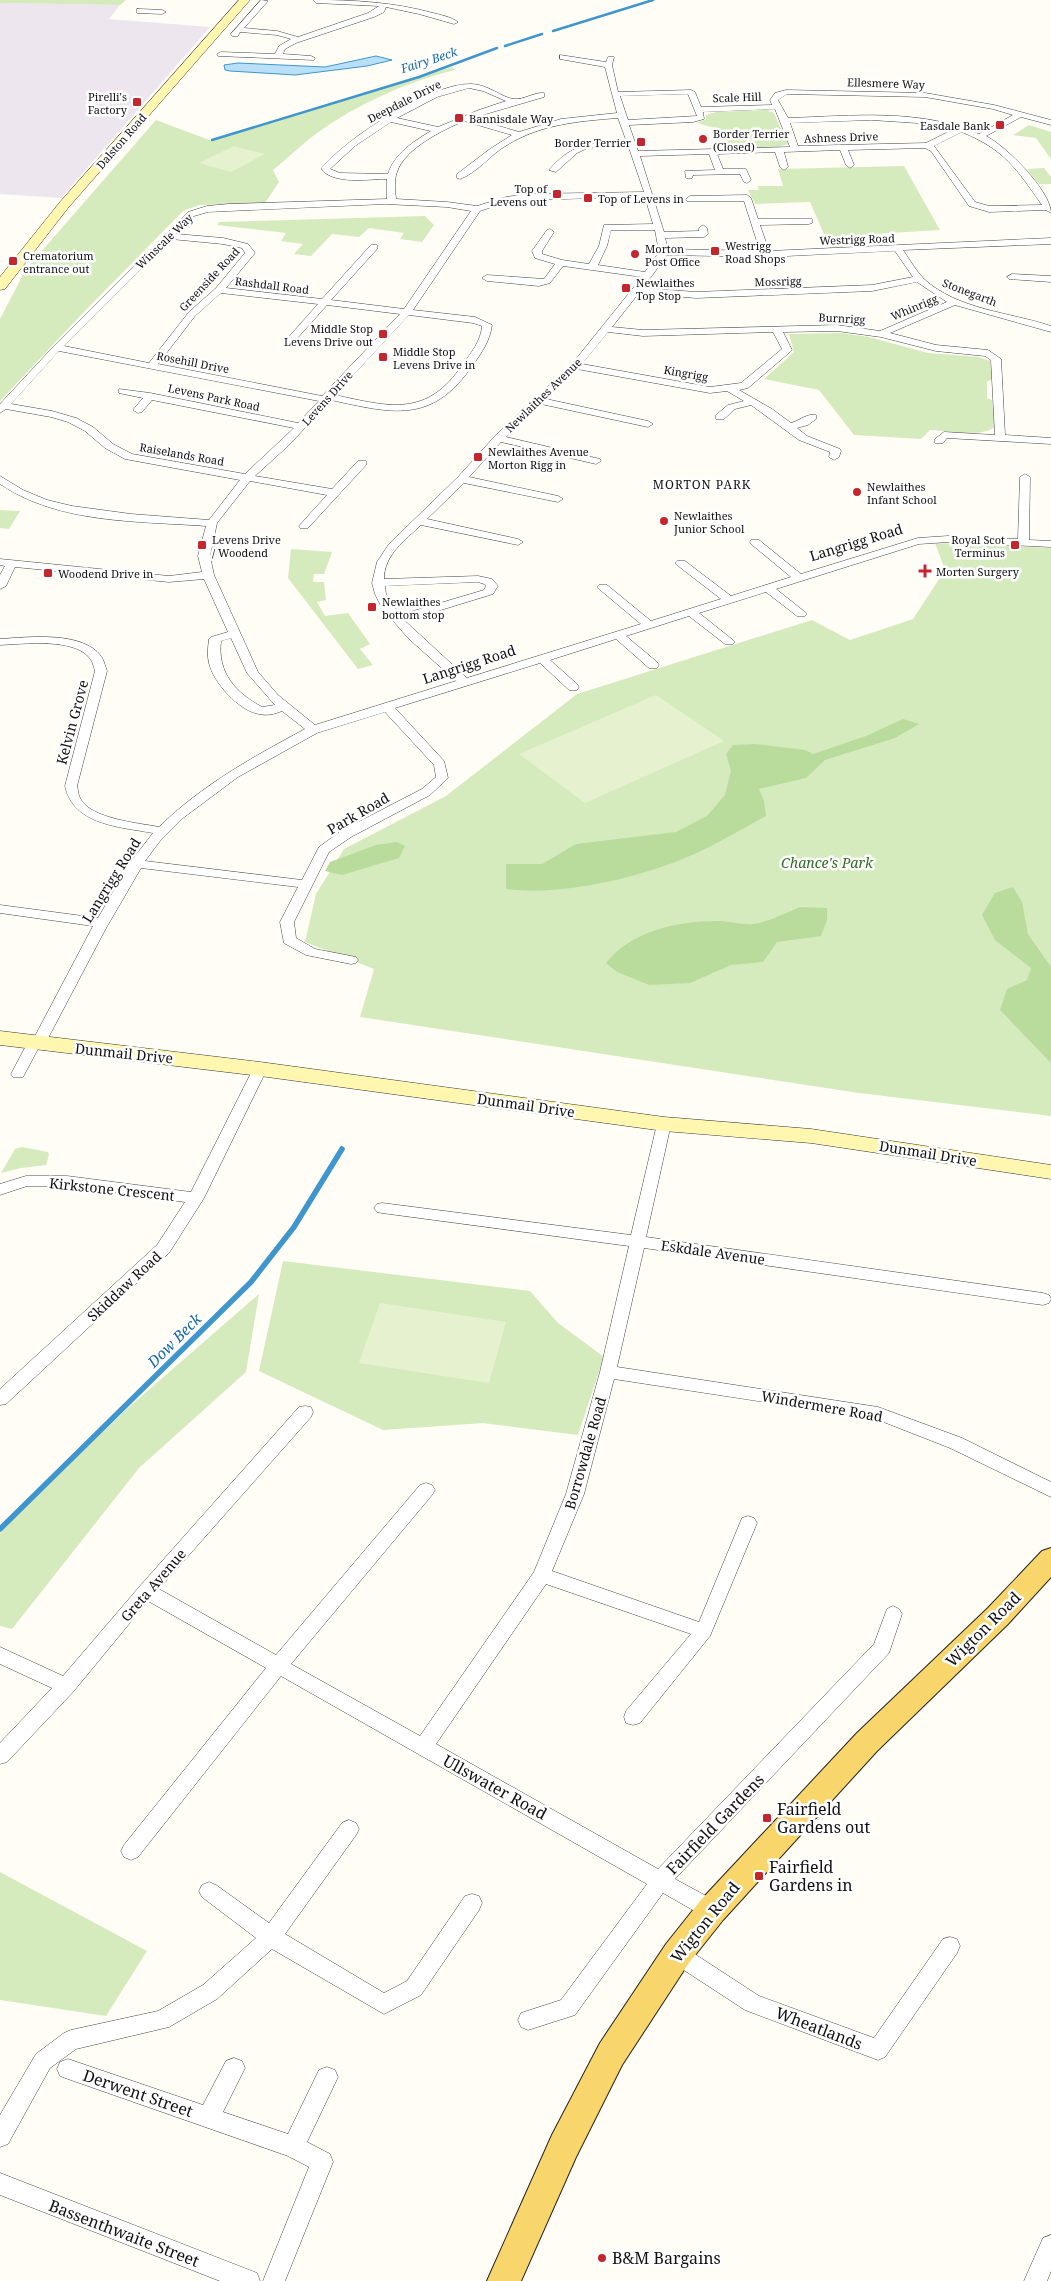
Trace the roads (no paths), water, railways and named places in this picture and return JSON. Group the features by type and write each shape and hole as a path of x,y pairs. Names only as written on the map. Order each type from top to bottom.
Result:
{"main road":[{"name":"Dalston Road","path":"0,286 64,205 245,0"},
{"name":"Dunmail Drive","path":"0,1038 36,1044 260,1069 664,1124 811,1136 1051,1172"},
{"name":"Wigton Road","path":"504,2281 564,2146 611,2054 677,1954 712,1910 867,1742 998,1616 1051,1559"}],"street":[{"path":"403,7 409,0"},
{"path":"264,1 236,32 284,34 298,39"},
{"path":"307,2 403,7 428,12 454,22"},
{"path":"278,57 285,46 298,39 371,16 381,10 383,5"},
{"path":"140,11 153,8 162,12"},
{"path":"220,54 311,58"},
{"path":"563,57 610,62 615,94 630,142 636,154 664,252"},
{"name":"Deepdale Drive","path":"392,176 338,176 328,173 325,169 350,144 390,119 457,88 479,87 512,101"},
{"path":"460,176 504,142 552,124 623,119 693,120 701,117 691,92 615,94"},
{"name":"Ellesmere Way","path":"777,107 774,100 778,95 786,92 909,94 965,102 1051,123"},
{"path":"392,202 393,170 406,151 464,118 512,101 541,95"},
{"path":"777,107 785,121 795,149"},
{"name":"Scale Hill","path":"698,110 777,107"},
{"path":"981,136 1020,114"},
{"path":"464,118 520,135"},
{"path":"785,121 904,118 932,121 961,129 981,136 1010,157 1050,209"},
{"path":"390,119 440,130"},
{"path":"926,145 935,143 961,129"},
{"path":"553,170 574,151 586,146 630,142"},
{"path":"926,145 934,149 972,204 989,209 1050,209"},
{"name":"Ashness Drive","path":"636,154 926,145"},
{"path":"843,148 850,165"},
{"path":"779,150 784,167"},
{"path":"712,152 720,172"},
{"path":"689,176 688,173 743,171 747,180"},
{"path":"477,209 506,200 527,197 648,194"},
{"path":"696,200 747,198 765,254"},
{"name":"Winscale Way","path":"2,408 57,348 191,214 207,209 392,202 450,203 477,209"},
{"name":"Levens Drive","path":"314,730 274,698 253,673 208,575 204,556 212,523 248,477 285,443 407,312 477,209"},
{"path":"755,222 809,221"},
{"path":"593,266 603,246 607,227 704,234 703,228"},
{"path":"550,232 537,251 538,256 561,263 648,275"},
{"name":"Greenside Road","path":"152,366 192,314 219,290 250,253 245,246 223,241 168,236"},
{"name":"Westrigg Road","path":"664,252 765,254 1051,241"},
{"name":"Rashdall Road","path":"290,341 374,247"},
{"name":"Stonegarth","path":"898,249 919,279 932,290 982,311 1051,329"},
{"name":"Newlaithes Avenue","path":"378,583 386,556 393,546 462,479 499,438 576,366 637,290 664,252"},
{"path":"487,278 539,283 547,281 561,263"},
{"path":"1012,277 1051,279"},
{"name":"Mossrigg","path":"637,290 688,295 745,293 872,288 919,279"},
{"name":"Rashdall Road","path":"219,290 475,320 487,325 487,333 466,368 443,392 420,406 400,410 326,398"},
{"name":"Whinrigg","path":"881,334 956,301"},
{"name":"Burnrigg","path":"605,329 643,333 837,328 881,334 936,348 988,353 996,360 1000,436"},
{"name":"Kingrigg","path":"576,366 710,390 731,389 744,386 787,350 777,330"},
{"name":"Rosehill Drive","path":"57,348 326,398"},
{"path":"731,389 753,402 803,438 836,450 834,457"},
{"name":"Levens Park Road","path":"122,391 300,426"},
{"path":"138,410 150,396"},
{"path":"538,400 648,424"},
{"path":"720,416 732,407 753,402"},
{"name":"Raiselands Road","path":"2,408 52,414 72,420 89,429 109,446 129,457 157,464 248,477 334,493"},
{"path":"788,427 804,423 812,417"},
{"path":"939,441 944,435 1000,436 1051,441"},
{"path":"499,438 596,461"},
{"path":"304,526 362,463"},
{"path":"1023,543 1025,477"},
{"path":"462,479 558,499"},
{"path":"3,485 45,502 77,510 112,515 212,523"},
{"path":"420,521 518,542"},
{"name":"Langrigg Road","path":"18,1074 101,923 136,864 162,831 207,792 259,759 314,730 689,611 918,541 948,539 1051,544"},
{"path":"755,542 798,577"},
{"path":"0,562 169,579 208,575"},
{"path":"0,586 12,562"},
{"path":"682,563 728,599"},
{"path":"397,620 490,592 492,586 488,581 478,579 378,583 383,602 397,620 464,682"},
{"path":"603,587 648,624"},
{"path":"766,587 801,614"},
{"path":"689,611 729,642"},
{"path":"235,634 215,638 216,668 222,682 260,711 271,711 284,706"},
{"path":"617,634 653,665"},
{"name":"Kelvin Grove","path":"0,642 60,642 81,646 94,654 98,659 101,671 71,786 72,796 79,808 95,816 162,831"},
{"path":"540,658 573,687"},
{"name":"Park Road","path":"351,960 311,952 289,940 287,922 324,850 346,834 426,792 442,778 440,764 387,707"},
{"path":"136,864 306,884"},
{"path":"0,909 101,923"},
{"name":"Skiddaw Road","path":"0,1399 163,1249 196,1198 260,1069"},
{"name":"Borrowdale Road","path":"423,1747 542,1575 575,1494 608,1372 636,1241 664,1124"},
{"name":"Kirkstone Crescent","path":"0,1190 26,1181 67,1181 196,1198"},
{"name":"Eskdale Avenue","path":"382,1208 636,1241 1043,1299"},
{"name":"Windermere Road","path":"608,1372 878,1413 956,1443 1051,1490"},
{"name":"Greta Avenue","path":"0,1756 66,1686 146,1591 305,1412"},
{"path":"131,1851 278,1666 426,1490"},
{"path":"633,1717 704,1631 748,1523"},
{"path":"542,1575 704,1631"},
{"name":"Ullswater Road","path":"146,1591 712,1910"},
{"name":"Fairfield Gardens","path":"528,2020 568,2008 661,1880 882,1648 893,1614"},
{"path":"0,1655 66,1686"},
{"path":"0,2136 44,2061 71,2040 162,2020 210,1992 271,1937 349,1829"},
{"path":"209,1891 271,1937 384,2004 414,1988 472,1903"},
{"name":"Wheatlands","path":"677,1954 752,2003 878,2050 950,1946"},
{"name":"Derwent Street","path":"209,2117 234,2068"},
{"name":"Derwent Street","path":"68,2069 293,2147 322,2162 274,2281"},
{"path":"293,2147 326,2077"},
{"name":"Bassenthwaite Street","path":"0,2184 249,2281"},
{"path":"1035,2281 1051,2246"}],"water":[{"path":"376,56 392,60 367,66 295,75 230,71 225,70 224,65 238,63 325,67"}],"waterway":[{"name":"Fairy Beck","path":"553,31 653,0"},
{"name":"Fairy Beck","path":"505,46 542,34"},
{"name":"Fairy Beck","path":"212,140 419,77 497,48"},
{"name":"Dow Beck","path":"0,1529 251,1282 294,1227 342,1149"}],"place":[{"name":"Pirelli's Factory","path":"137,102"},
{"name":"Bannisdale Way","path":"459,118"},
{"name":"Easdale Bank","path":"1000,125"},
{"name":"Border Terrier (Closed)","path":"703,139"},
{"name":"Border Terrier","path":"641,142"},
{"name":"Top of Levens out","path":"557,194"},
{"name":"Top of Levens in","path":"588,198"},
{"name":"Westrigg Road Shops","path":"715,251"},
{"name":"Morton Post Office","path":"635,254"},
{"name":"Crematorium entrance out","path":"13,261"},
{"name":"Newlaithes Top Stop","path":"626,288"},
{"name":"Middle Stop Levens Drive out","path":"383,334"},
{"name":"Middle Stop Levens Drive in","path":"383,357"},
{"name":"Newlaithes Avenue Morton Rigg in","path":"478,457"},
{"name":"Newlaithes Infant School","path":"857,492"},
{"name":"Newlaithes Junior School","path":"664,521"},
{"name":"Levens Drive / Woodend","path":"202,545"},
{"name":"Royal Scot Terminus","path":"1015,545"},
{"name":"Morten Surgery","path":"925,571"},
{"name":"Woodend Drive in","path":"48,573"},
{"name":"Newlaithes bottom stop","path":"372,607"},
{"name":"Fairfield Gardens out","path":"767,1818"},
{"name":"Fairfield Gardens in","path":"759,1876"},
{"name":"B&M Bargains","path":"602,2258"}],"district":[{"name":"MORTON PARK","path":"702,484"}],"park label":[{"name":"Chance's Park","path":"827,862"}]}
